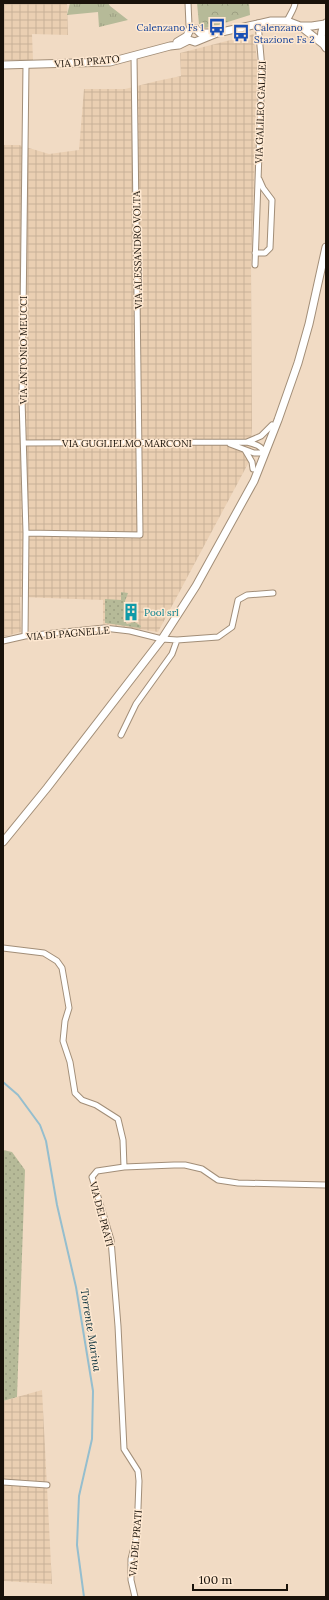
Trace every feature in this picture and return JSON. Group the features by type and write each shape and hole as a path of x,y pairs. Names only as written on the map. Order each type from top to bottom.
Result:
{"main road":[{"name":"VIA DI PRATO","path":"189,35 195,42 199,36 258,23 287,21 300,26 324,46"},
{"name":"VIA DI PRATO","path":"300,26 312,26 326,23"},
{"name":"VIA DI PRATO","path":"324,46 321,31 326,23"},
{"name":"VIA DI PRATO","path":"3,65 110,62 170,46 179,46 196,29 199,36"},
{"path":"241,503 253,469 278,420 298,363 309,324 326,247"},
{"path":"3,842 52,782 162,639 196,586 254,481 262,452 272,425 284,401"}],"street":[{"path":"188,3 189,35"},
{"path":"287,21 290,12 295,6 295,3"},
{"name":"VIA GALILEO GALILEI","path":"255,265 262,69 258,23"},
{"name":"VIA ALESSANDRO VOLTA","path":"26,533 140,535 134,56"},
{"name":"VIA ANTONIO MEUCCI","path":"25,636 26,533 22,399 26,65"},
{"name":"VIA GALILEO GALILEI","path":"255,253 264,253 270,248 272,200 263,188 258,176"},
{"path":"257,197 261,193 267,193"},
{"name":"VIA GUGLIELMO MARCONI","path":"24,443 230,444 248,442 265,433 272,425"},
{"name":"VIA GUGLIELMO MARCONI","path":"248,442 262,452"},
{"name":"VIA GUGLIELMO MARCONI","path":"230,444 245,450 262,452"},
{"path":"245,450 252,462 253,469"},
{"name":"VIA DI PAGNELLE","path":"3,641 25,636 104,628 130,631 162,639 177,640 218,637 232,627 238,600 247,595 273,593"},
{"path":"121,735 136,704 172,654 177,640"},
{"path":"3,948 44,954 57,961 62,968 69,1008 65,1021 63,1041 70,1062 75,1093 82,1100 96,1105 118,1119 123,1140 124,1167 185,1165 202,1169 218,1180 238,1183 326,1185"},
{"name":"VIA DEI PRATI","path":"124,1167 97,1171 92,1177 111,1240 118,1326 124,1449 138,1471 137,1535 131,1560 131,1580 135,1597"},
{"path":"3,1482 47,1484"}],"shaded area":[{"path":"3,3 67,3 68,35 32,34 33,60 3,60"},
{"path":"254,34 258,70 251,265 252,426 250,460 158,632 103,624 103,600 20,597 21,632 3,637 3,145 19,145 49,154 79,150 84,89 125,89 181,76 180,53"},
{"path":"42,1390 52,1584 3,1581 3,1401"}],"green space":[{"path":"70,3 108,3 128,20 99,27 98,12 67,15"},
{"path":"197,3 249,3 250,15 212,27 204,28 199,24"},
{"path":"121,592 128,593 125,601 123,619 127,624 135,622 141,626 140,628 105,623 105,599 121,600"},
{"path":"3,1150 12,1152 25,1170 17,1397 3,1401"}],"waterway":[{"name":"Torrente Marina","path":"3,1082 18,1095 40,1125 46,1141 57,1205 76,1287 93,1391 92,1439 79,1496 77,1545 84,1597"}],"place":[{"name":"Calenzano Fs 1","path":"217,27"},
{"name":"Calenzano Stazione Fs 2","path":"241,33"},
{"name":"Pool srl","path":"131,612"}]}
